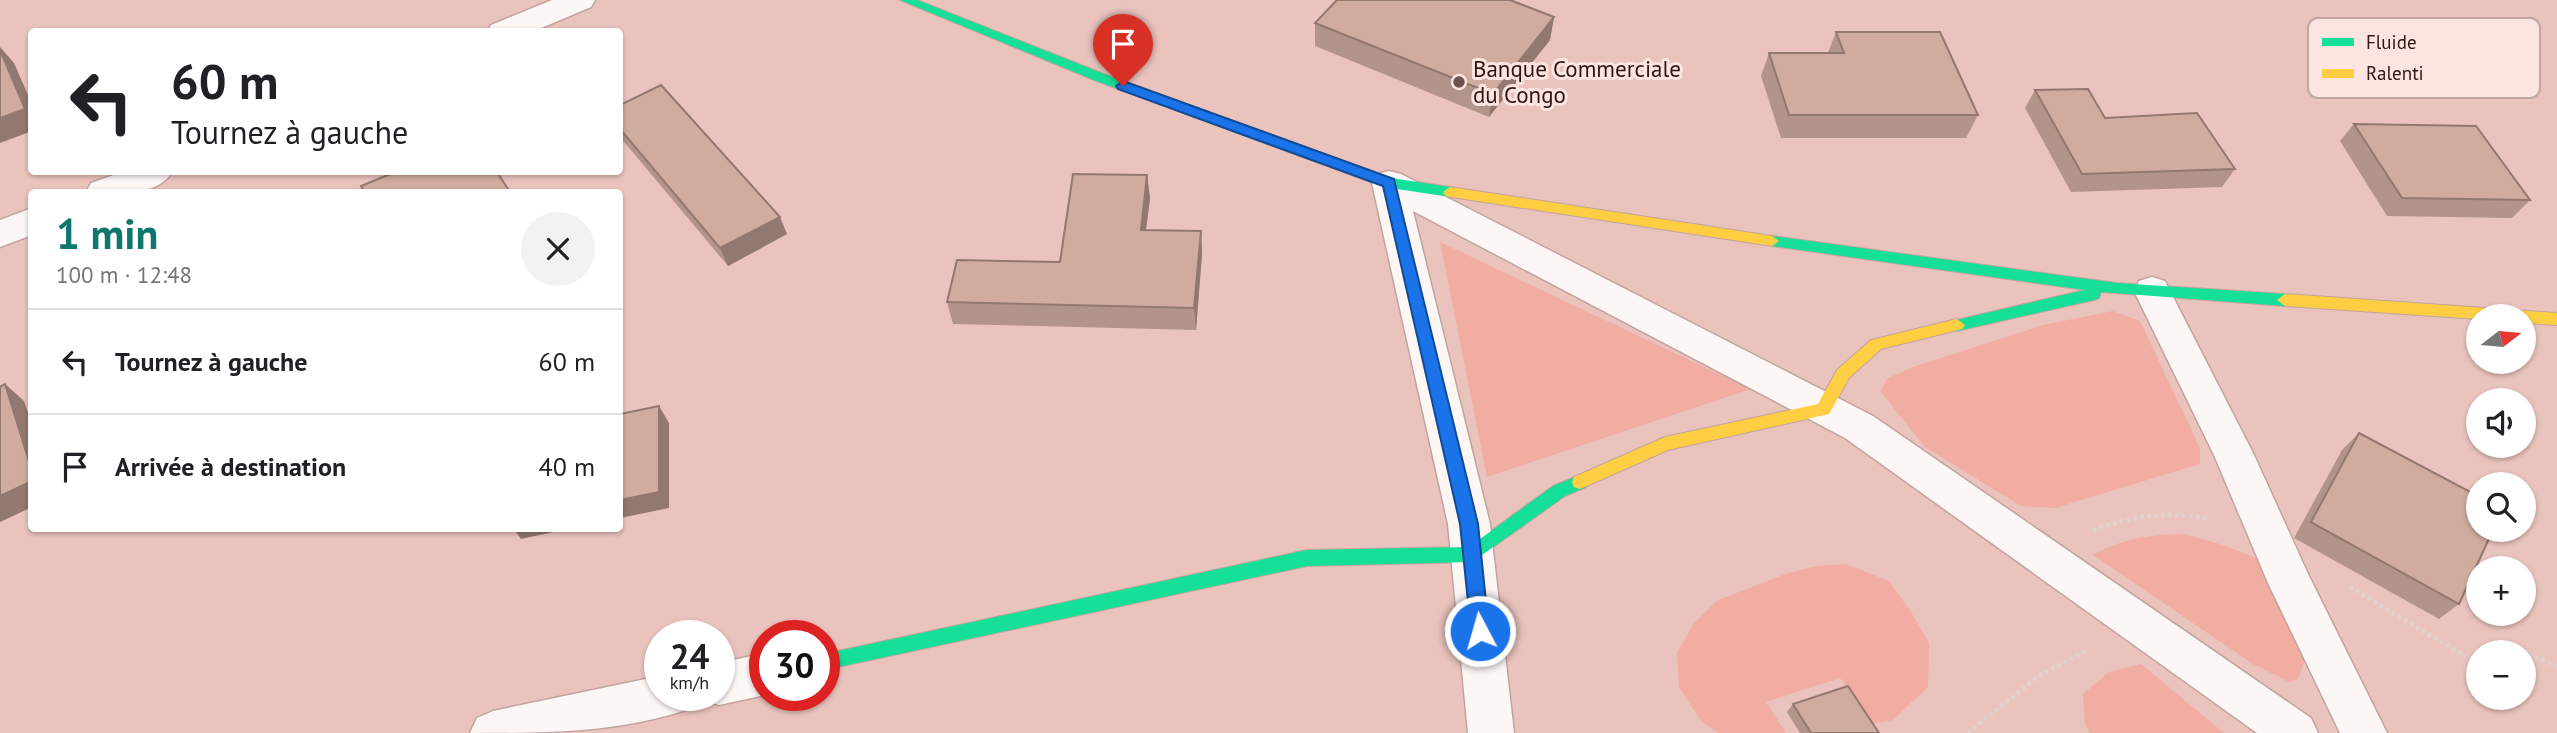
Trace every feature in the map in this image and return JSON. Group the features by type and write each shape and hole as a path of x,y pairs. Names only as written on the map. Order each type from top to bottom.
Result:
{"street":[{"path":"512,28 580,0"},
{"path":"906,0 1098,77 1389,183 1859,427 2295,733"},
{"path":"111,189 147,175"},
{"path":"1389,183 1632,221 2135,290 2557,319"},
{"path":"1389,183 1469,524 1491,733"},
{"path":"0,234 28,223"},
{"path":"840,659 1307,558 1472,554 1559,491 1665,444 1824,409 1843,374 1876,344 2135,290"},
{"path":"2135,290 2234,455 2290,583 2364,733"},
{"path":"493,733 644,701"}],"path":[{"path":"1968,733 2016,693 2068,656 2150,631"},
{"path":"2536,658 2557,666"}],"shaded area":[{"path":"1440,242 1751,389 1487,477"},
{"path":"2113,311 2140,321 2200,448 2200,464 2055,508 2021,506 1925,447 1880,391 1888,378 1913,367 2043,325"},
{"path":"2184,534 2223,545 2263,561 2305,660 2298,679 2289,682 2253,664 2093,555 2137,538"},
{"path":"1846,564 1889,581 1911,612 1929,643 1928,687 1893,720 1873,724 1840,678 1766,702 1786,733 1718,733 1701,721 1679,687 1677,652 1695,622 1718,600 1786,574 1816,566"},
{"path":"2141,664 2224,733 2090,733 2085,725 2083,694 2109,672"}],"building":[{"name":"Banque Commerciale du Congo","path":"1337,0 1510,0 1554,17 1493,94 1315,23"},
{"path":"1836,32 1940,32 1978,115 1789,115 1769,53 1844,53"},
{"path":"0,50 25,109 0,118"},
{"path":"661,85 780,217 720,248 623,133 623,104"},
{"path":"2088,89 2105,118 2197,113 2235,169 2082,174 2035,90"},
{"path":"2354,124 2476,126 2530,200 2402,198"},
{"path":"1073,174 1147,175 1141,230 1201,231 1194,308 947,302 957,260 1060,262"},
{"path":"388,175 499,175 508,189 362,189 361,186"},
{"path":"5,384 28,458 28,483 0,496 0,387"},
{"path":"659,406 659,492 623,499 623,413"},
{"path":"2359,433 2466,490 2466,542 2487,542 2481,556 2466,556 2466,589 2459,604 2311,522"},
{"path":"1848,686 1879,733 1811,733 1793,704"}],"traffic: fast":[{"path":"906,0 1099,77 1389,183 1450,192"},
{"path":"1772,241 2117,289 2285,300"},
{"path":"1957,325 2094,294"},
{"path":"840,659 1307,558 1472,554 1559,491 1580,482"}],"traffic: slow":[{"path":"1450,192 1772,241"},
{"path":"2285,300 2557,319"},
{"path":"1580,482 1665,444 1823,409 1843,374 1876,344 1957,325"}],"place":[{"name":"Banque Commerciale du Congo","path":"1459,82"}],"route":[{"path":"1123,86 1389,183 1469,524 1480,631"}]}
